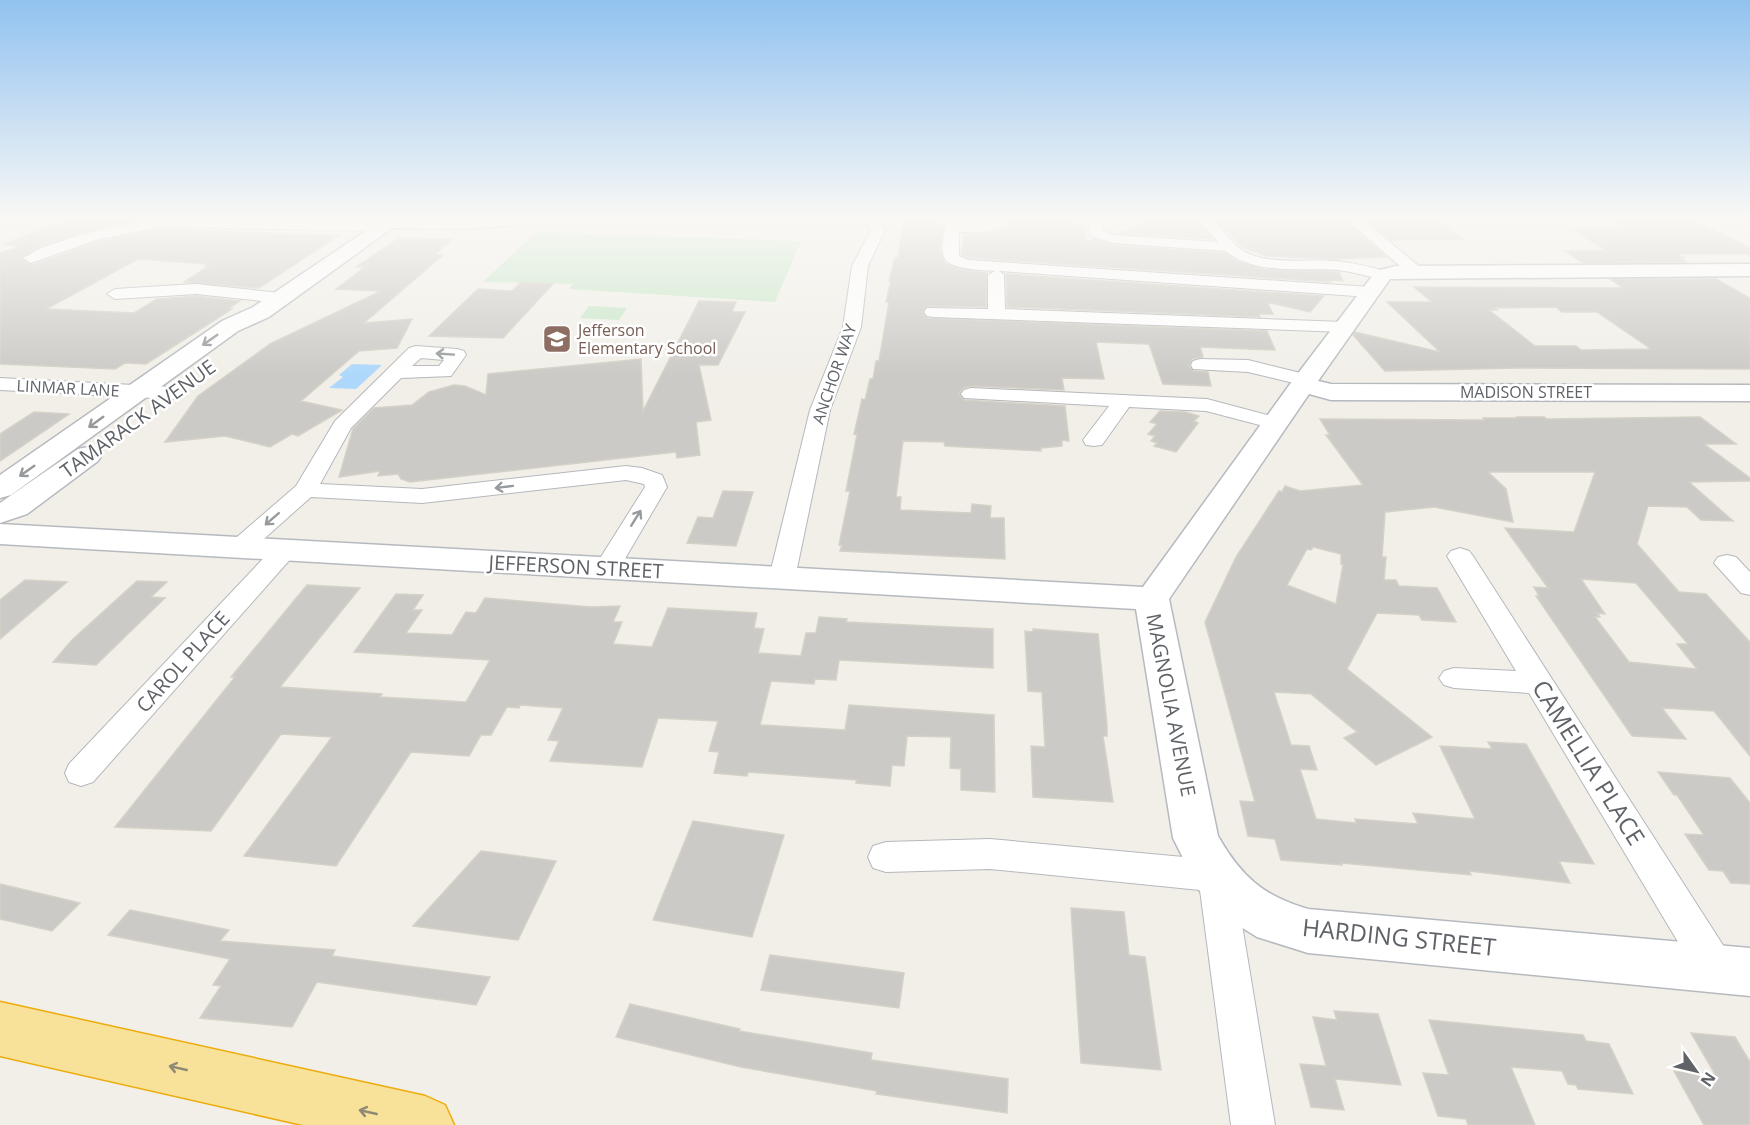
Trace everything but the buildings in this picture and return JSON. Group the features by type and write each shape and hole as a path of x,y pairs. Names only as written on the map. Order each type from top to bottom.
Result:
{"highway":[{"path":"0,1029 142,1059 425,1125"}],"main road":[{"name":"TAMARACK AVENUE","path":"0,489 230,326 261,312 321,270"},
{"path":"1376,284 1396,272 1582,270"},
{"name":"MAGNOLIA AVENUE","path":"1216,876 1196,838 1152,599 1304,382 1376,284"},
{"name":"TAMARACK AVENUE","path":"0,514 16,508 242,343 262,324 261,312"},
{"name":"MADISON STREET","path":"1304,382 1331,392 1746,396"},
{"name":"JEFFERSON STREET","path":"0,534 1152,599"},
{"name":"HARDING STREET","path":"1216,876 1237,899 1274,921 1308,931 1733,971"}],"street":[{"name":"ANCHOR WAY","path":"782,578 820,410 852,327 859,270"},
{"path":"1099,270 1376,284"},
{"path":"1350,270 1376,284"},
{"path":"996,275 997,314"},
{"path":"115,294 196,289 281,298"},
{"path":"933,312 1344,327"},
{"path":"1200,365 1248,366 1304,382"},
{"path":"239,548 305,490 342,425 398,372"},
{"name":"LINMAR LANE","path":"0,384 172,393"},
{"path":"971,394 1208,405 1275,423"},
{"path":"1094,440 1123,401"},
{"path":"305,490 422,496 626,473 642,475 654,480 656,487 607,568"},
{"name":"CAROL PLACE","path":"81,773 285,550"},
{"name":"CAMELLIA PLACE","path":"1460,556 1538,683 1733,971"},
{"path":"1727,563 1750,587"},
{"path":"1454,678 1538,683"},
{"path":"886,857 990,854 1216,876"},
{"name":"MAGNOLIA AVENUE","path":"1216,876 1253,1125"}],"green space":[{"path":"495,270 788,270 775,302 569,289 573,284 483,282"},
{"path":"589,306 627,308 619,320 580,318"}],"water":[{"path":"352,364 382,365 356,389 329,388 343,377 339,375"}],"place":[{"name":"Jefferson Elementary School","path":"557,339"}]}
